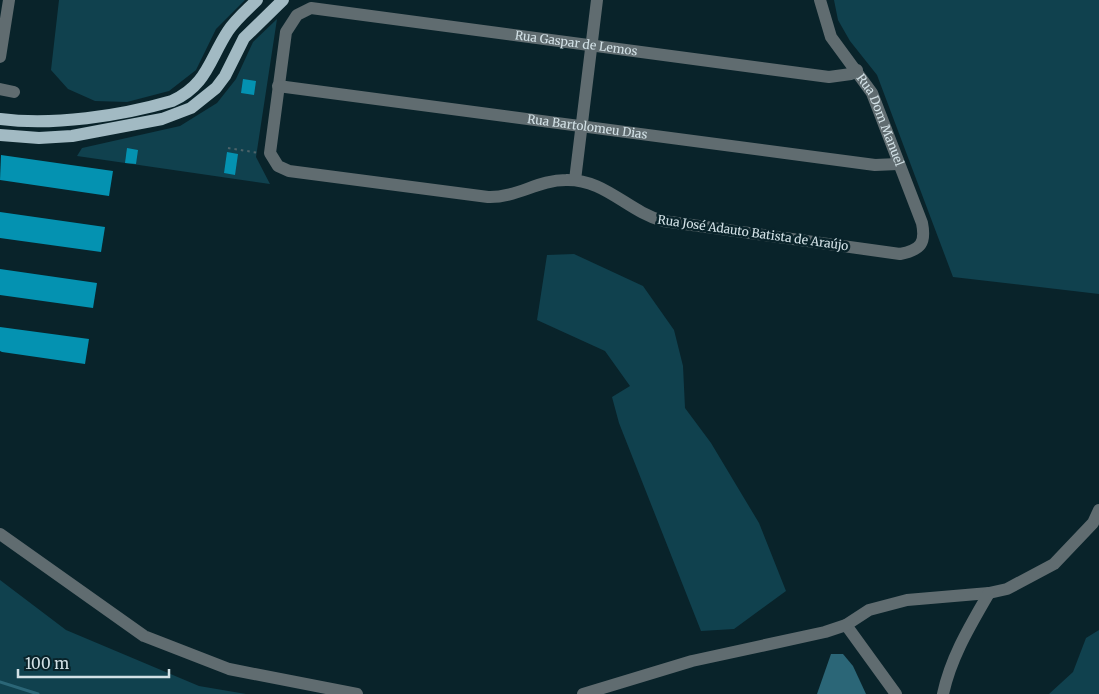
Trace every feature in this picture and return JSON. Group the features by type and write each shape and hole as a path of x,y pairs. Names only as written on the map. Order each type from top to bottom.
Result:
{"main road":[{"path":"0,119 38,122 71,120 159,105 184,96 209,68 228,30 257,0"},
{"path":"0,135 39,138 72,136 162,119 191,108 216,88 225,76 244,38 283,0"},
{"path":"71,120 74,128 72,136"},
{"path":"38,122 36,132 39,138"}],"street":[{"path":"0,56 9,0"},
{"path":"575,180 580,126 597,0"},
{"name":"Rua Dom Manuel","path":"820,0 831,37 872,93 922,222 924,236 920,246"},
{"name":"Rua Gaspar de Lemos","path":"278,86 286,32 297,14 316,7 829,77 851,74 857,70"},
{"path":"272,157 269,145 278,86"},
{"name":"Rua Bartolomeu Dias","path":"278,86 875,165 898,164"},
{"path":"0,89 14,92"},
{"name":"Rua José Adauto Batista de Araújo","path":"272,157 278,166 288,171 488,197 507,196 551,181 575,180 604,188 637,212 663,222 900,254 910,252 920,246"},
{"path":"583,694 692,661 811,635 846,625 869,610 907,600 989,593 1007,589 1054,564 1093,523 1099,510"},
{"path":"0,534 144,636 229,669 357,694"},
{"path":"943,694 948,672 962,640 989,593"},
{"path":"846,625 896,694"}],"path":[{"path":"228,148 272,157"}],"shaded area":[{"path":"59,0 245,0 216,29 196,70 169,91 127,102 95,101 68,89 51,70"},
{"path":"834,0 1099,0 1099,294 953,277 877,75 850,41 838,20"},
{"path":"277,19 256,157 270,184 77,156 82,148 180,126 217,103 236,79 253,42"},
{"path":"574,254 643,286 674,330 683,366 685,408 711,443 759,523 786,591 734,629 701,631 619,423 612,397 630,386 605,351 537,320 547,255"},
{"path":"0,580 66,630 199,686 246,694 0,694"},
{"path":"1099,630 1099,694 1049,694 1073,672 1086,638"},
{"path":"831,654 843,654 853,666 866,694 817,694"}],"building":[{"path":"243,79 256,81 254,95 241,93"},
{"path":"127,148 138,150 136,164 125,163"},
{"path":"227,152 238,154 235,175 224,173"},
{"path":"1,155 113,171 109,196 0,180"},
{"path":"0,212 105,227 101,252 0,238"},
{"path":"0,269 97,283 93,308 0,295"},
{"path":"0,327 89,339 85,364 2,352 0,351"}],"waterway":[{"path":"0,682 38,694"}]}
